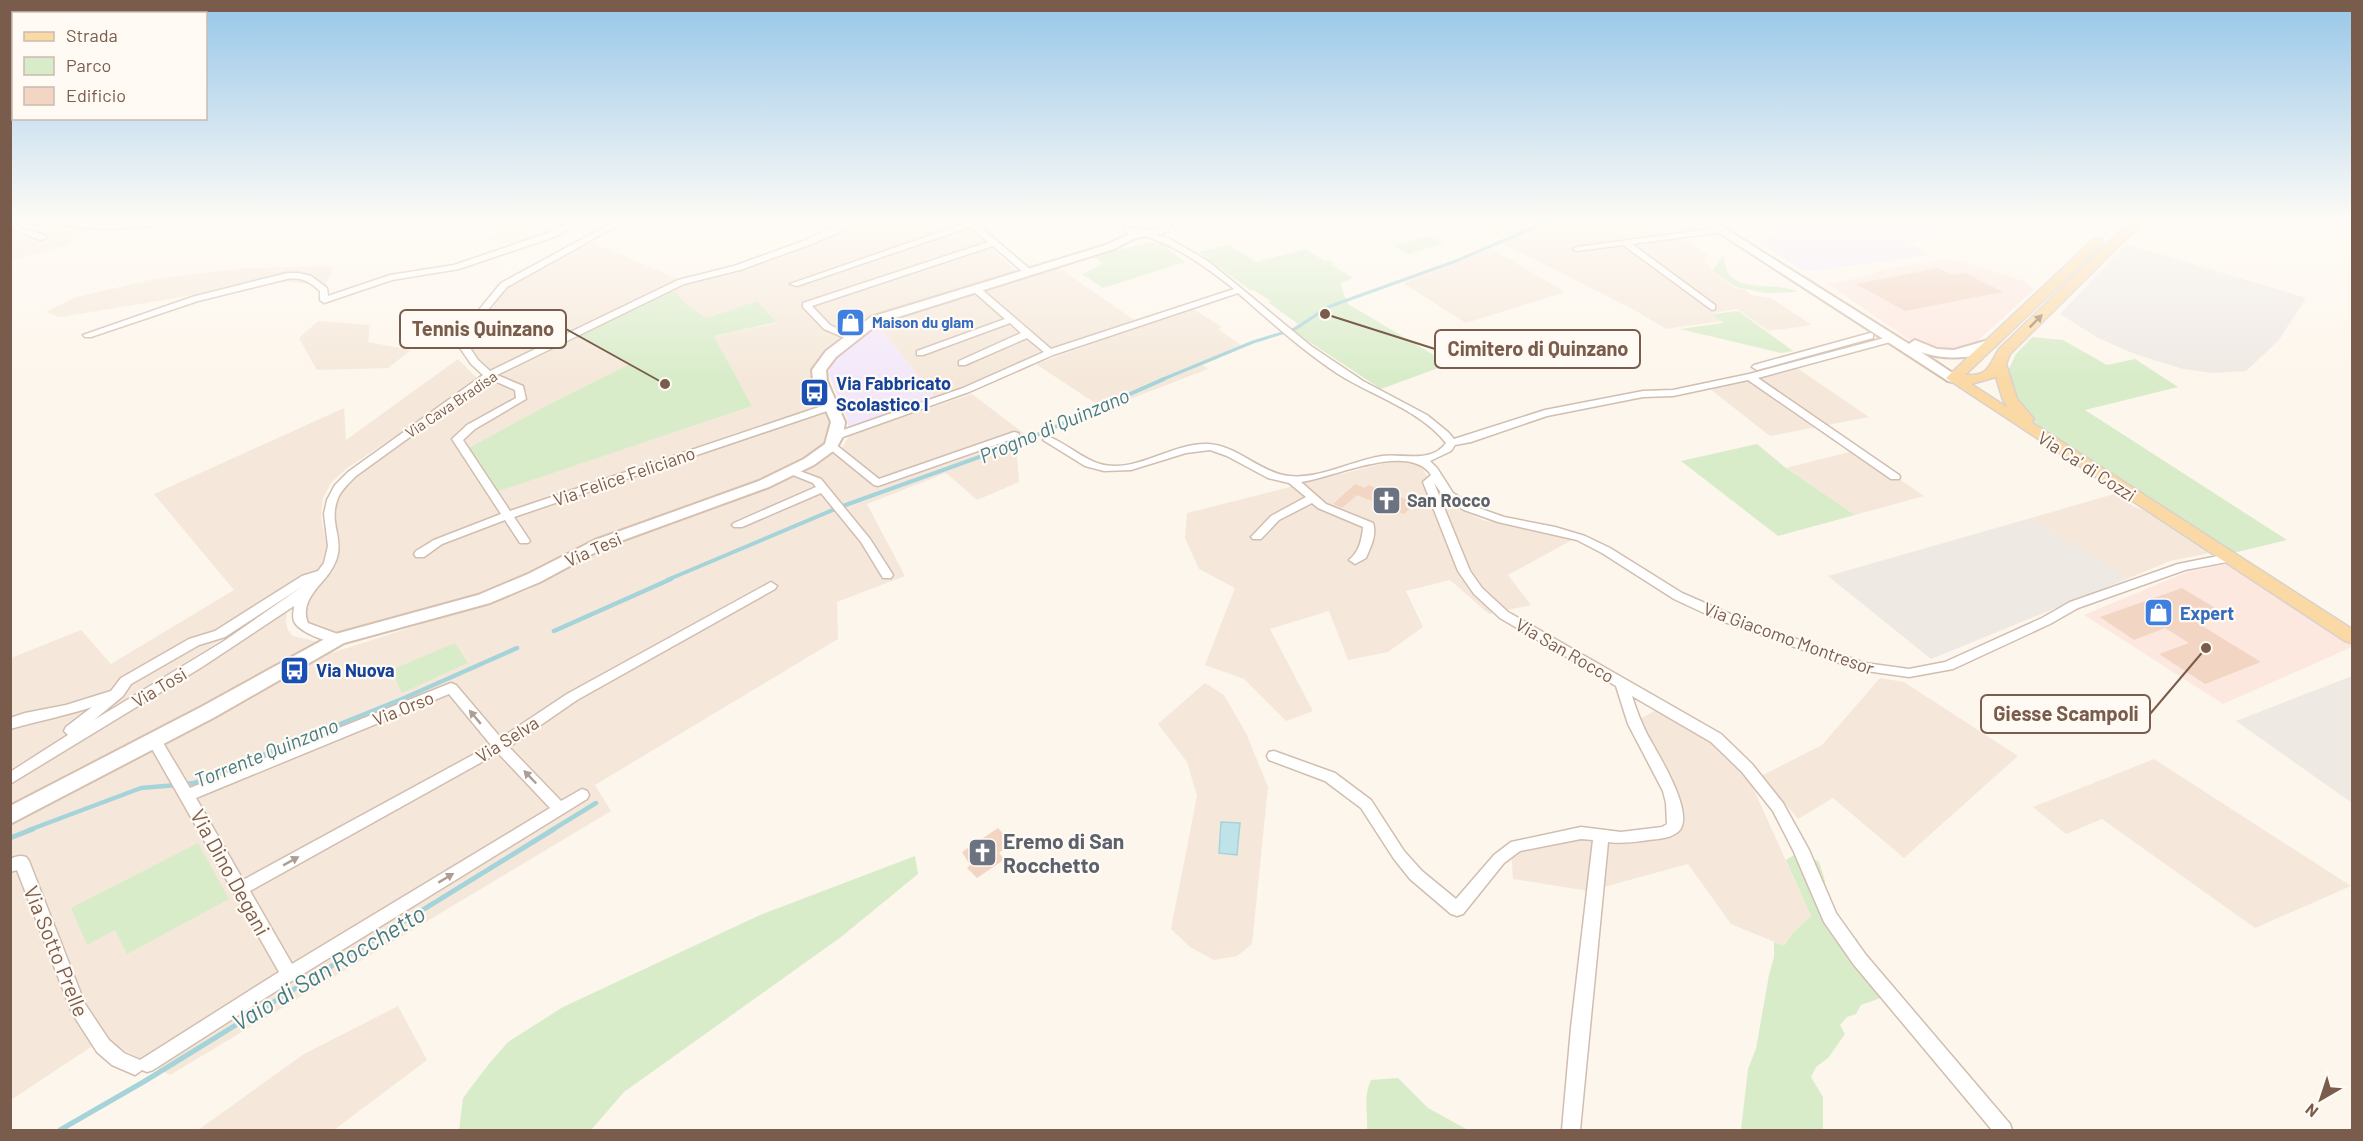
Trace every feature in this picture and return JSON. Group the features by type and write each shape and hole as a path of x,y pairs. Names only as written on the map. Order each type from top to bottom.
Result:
{"main road":[{"path":"1953,378 2067,272"},
{"path":"1953,378 1988,377 2000,366 2004,352 2086,272"},
{"path":"2000,366 2010,400 2039,434"},
{"name":"Via Ca' di Cozzi","path":"1953,378 2352,637"}],"street":[{"path":"88,335 195,299 287,276 300,274 310,277 324,291 324,300 390,279 427,272"},
{"path":"524,272 504,285 496,294 469,331 464,345 471,360 488,376 520,388 521,399 471,427 457,439 524,541"},
{"name":"Via Cava Bradisa","path":"324,573 335,553 330,513 331,502 340,487 352,474 488,376 681,282 720,272"},
{"path":"794,284 827,272"},
{"path":"852,338 827,327 806,305 905,272"},
{"path":"833,441 838,420 820,381 819,370 831,354 883,316 976,289 1021,272"},
{"path":"1216,272 1240,290 1287,332 1348,376 1416,415 1443,434 1451,443"},
{"path":"1665,272 1712,307"},
{"name":"Via Ca' di Cozzi","path":"1785,272 1847,310 1881,336 1953,378"},
{"path":"976,289 1011,317 1010,321 1050,353"},
{"path":"833,441 966,390 1050,353 1240,290"},
{"path":"1847,310 1933,352 1965,354 1992,343"},
{"path":"920,353 1010,321"},
{"path":"962,363 1027,334"},
{"path":"1422,461 1447,449 1451,443 1467,440 1545,413 1643,394 1673,393 1750,377 1881,336"},
{"path":"1881,336 1749,369 1750,377 1896,477"},
{"name":"Via Felice Feliciano","path":"420,554 438,542 506,516 832,406"},
{"path":"833,441 878,483 1014,435"},
{"path":"1048,440 1083,461 1105,469 1136,465 1208,447 1226,452 1272,474 1292,480 1322,506 1369,525 1368,538 1360,558 1355,560"},
{"name":"Via Tesi","path":"338,639 484,599 534,578 601,543 764,484 809,462 833,441"},
{"path":"1292,480 1313,477 1371,461 1395,458 1422,461 1434,469 1437,476"},
{"path":"792,471 817,481 866,541 887,575"},
{"name":"Via Giacomo Montresor","path":"1437,476 1452,498 1477,512 1580,538 1611,554 1646,579 1700,606 1864,667 1890,672 1928,671 1948,666 2046,621 2074,605 2182,567 2228,558"},
{"name":"Via San Rocco","path":"1274,756 1330,777 1366,804 1399,855 1416,875 1457,909 1499,859 1516,846 1581,833 1601,838 1621,838 1665,832 1674,827 1676,817 1667,782 1642,737 1622,684 1504,615 1478,591 1464,571 1428,482 1437,476"},
{"path":"738,525 823,488"},
{"path":"1257,537 1275,518 1313,498"},
{"path":"10,772 84,722 118,693 126,681 194,642 220,634 306,579 324,573"},
{"name":"Via Tosi","path":"10,779 41,758 225,648 306,591 324,573"},
{"name":"Via Selva","path":"240,889 500,746 572,697 771,586"},
{"path":"306,591 298,610 300,621 308,629 338,639"},
{"path":"10,816 338,639"},
{"path":"1622,684 1716,738 1747,768 1778,807 1801,850 1830,916 1860,960 2003,1131"},
{"name":"Via Orso","path":"183,788 451,688 500,746"},
{"path":"10,724 25,718 67,710 118,693"},
{"name":"Via Dino Degani","path":"154,740 289,974"},
{"path":"500,746 560,809"},
{"path":"289,974 582,795"},
{"path":"1572,1131 1580,1029 1601,838"},
{"name":"Via Sotto Prelle","path":"10,866 21,861 78,1008 92,1032 118,1059 141,1065 289,974"}],"shaded area":[{"path":"209,272 331,272 325,286 278,281 60,317 46,312 76,297 154,279"},
{"path":"534,272 662,272 687,283 730,272 1012,272 880,313 842,335 820,368 836,435 801,466 483,596 338,639 308,629 303,598 327,568 330,513 346,480 488,376 474,355 472,341 497,299 512,284","holes":["757,301 776,323 714,336 752,406 548,405 631,364 578,336 706,318"]},
{"path":"1042,272 1066,272 1134,320 1057,347 936,398 878,325"},
{"path":"1431,272 1531,272 1565,292 1466,323 1403,283"},
{"path":"1559,272 1713,272 1735,288 1745,290 1751,295 1771,298 1812,325 1768,331 1737,309 1712,313 1722,321 1666,329 1631,308"},
{"path":"1876,272 1997,272 2025,281 2034,290 1974,344 1951,351 1914,343 1828,284"},
{"path":"2099,272 2220,272 2306,298 2279,340 2246,371 2213,373 2183,369 2135,354 2098,338 2060,314"},
{"path":"1192,308 1222,327 1218,329 1244,347 1203,365 1208,369 1104,409 1036,364"},
{"path":"318,321 370,325 368,342 411,350 388,368 317,370 299,338"},
{"path":"878,325 936,398 849,432 847,419 830,377 819,373 829,373 830,366 839,355 857,338"},
{"path":"458,359 479,380 346,469 331,483 323,498 321,517 329,556 316,576 292,595 191,659 11,769 11,658 81,630 111,664 234,590 154,494 344,408 346,440"},
{"path":"1794,366 1869,417 1770,436 1710,389"},
{"path":"972,394 1030,438 1016,444 1019,482 977,500 946,473 867,504 905,576 837,602 838,639 595,785 611,811 170,1075 103,1039 11,1100 11,821 244,701 328,654 528,590 593,552 803,472 842,448 849,435"},
{"path":"1857,450 1924,496 1855,515 1786,468"},
{"path":"1419,459 1425,473 1441,494 1460,510 1483,520 1572,540 1508,575 1531,605 1489,614 1450,580 1406,591 1423,627 1388,652 1348,660 1329,611 1270,629 1313,711 1286,721 1244,679 1205,665 1235,588 1199,569 1185,538 1187,513 1385,463"},
{"path":"2114,494 2133,506 2160,517 2215,552 2170,561 2127,579 2031,518"},
{"path":"2031,518 2127,579 1931,659 1828,576"},
{"path":"2232,563 2352,643 2352,647 2223,704 2084,615 2187,572"},
{"path":"287,611 286,623 293,636 319,642 231,692 11,805 10,785"},
{"path":"2352,676 2352,803 2236,721"},
{"path":"1880,678 1904,682 2018,756 1904,858 1833,798 1798,819 1761,776 1822,745"},
{"path":"1205,683 1224,695 1246,733 1268,787 1252,944 1237,956 1214,960 1190,947 1171,929 1197,796 1187,762 1158,724"},
{"path":"1660,708 1729,753 1750,781 1811,916 1793,933 1784,946 1731,924 1688,864 1589,891 1513,879 1511,847 1676,825 1632,723"},
{"path":"2154,759 2351,886 2255,928 2102,819 2066,834 2033,807"},
{"path":"398,1006 427,1060 334,1130 198,1130 304,1054"}],"green space":[{"path":"1086,272 1153,272 1103,288 1082,274"},
{"path":"1226,272 1343,272 1353,278 1340,283 1348,304 1449,364 1381,389 1296,333 1291,329 1298,324 1268,302 1271,301 1250,290"},
{"path":"1714,272 1728,272 1732,278 1741,283 1788,288 1797,292 1766,293 1736,287"},
{"path":"669,292 675,292 687,305 706,318 757,301 776,322 714,336 752,406 496,492 469,448 630,364 577,335"},
{"path":"1738,311 1793,351 1781,353 1680,329 1723,323 1713,314"},
{"path":"2032,337 2063,340 2107,365 2135,359 2178,387 2085,410 2287,540 2233,553 2063,444 2021,411 2007,373 2016,354"},
{"path":"1757,444 1786,468 1855,515 1778,536 1681,461"},
{"path":"455,643 468,663 402,693 391,670"},
{"path":"198,843 229,899 127,954 115,930 87,945 71,908"},
{"path":"1797,853 1804,853 1819,862 1825,881 1820,916 1831,926 1857,939 1865,960 1879,970 1887,984 1889,995 1861,1005 1856,1014 1847,1017 1840,1025 1845,1034 1828,1058 1816,1067 1811,1077 1823,1097 1823,1130 1741,1130 1748,1069 1756,1049 1774,957 1774,942 1784,946 1793,933 1811,916 1786,860"},
{"path":"915,856 918,874 841,937 624,1092 591,1130 459,1130 463,1098 488,1065 508,1042 563,1007 760,915"},
{"path":"1398,1078 1428,1108 1468,1130 1367,1130 1366,1099 1371,1080"}],"water":[{"path":"1221,822 1240,823 1237,855 1219,853"}],"building":[{"path":"1917,272 1946,272 1951,275 1965,273 2003,292 1905,311 1856,284"},
{"name":"San Rocco","path":"1355,484 1365,488 1368,485 1416,503 1404,514 1357,495 1342,508 1333,504"},
{"path":"2182,588 2217,609 2191,619 2261,662 2205,684 2159,654 2189,643 2165,628 2134,640 2100,617"},
{"name":"Eremo di San Rocchetto","path":"998,828 1012,843 999,853 1005,859 977,878 967,868 970,865 962,852"}],"waterway":[{"name":"Progno di Quinzano","path":"1161,380 1253,342 1295,329 1328,307 1425,272"},
{"name":"Progno di Quinzano","path":"667,580 840,507 1021,442 1164,379"},
{"name":"Progno di Quinzano","path":"554,631 671,579"},
{"name":"Torrente Quinzano","path":"185,784 194,783 402,699 517,648"},
{"name":"Torrente Quinzano","path":"29,830 141,788 177,785"},
{"name":"Vaio di San Rocchetto","path":"552,830 596,803"},
{"name":"Torrente Quinzano","path":"10,838 33,829"},
{"name":"Vaio di San Rocchetto","path":"60,1130 145,1081 554,829"}],"place":[{"name":"Cimitero di Quinzano","path":"1325,314"},
{"name":"Maison du glam","path":"851,322"},
{"name":"Tennis Quinzano","path":"665,384"},
{"name":"Via Fabbricato Scolastico I","path":"815,393"},
{"name":"San Rocco","path":"1386,500"},
{"name":"Expert","path":"2159,613"},
{"name":"Giesse Scampoli","path":"2206,648"},
{"name":"Via Nuova","path":"295,670"},
{"name":"Eremo di San Rocchetto","path":"982,852"}]}
